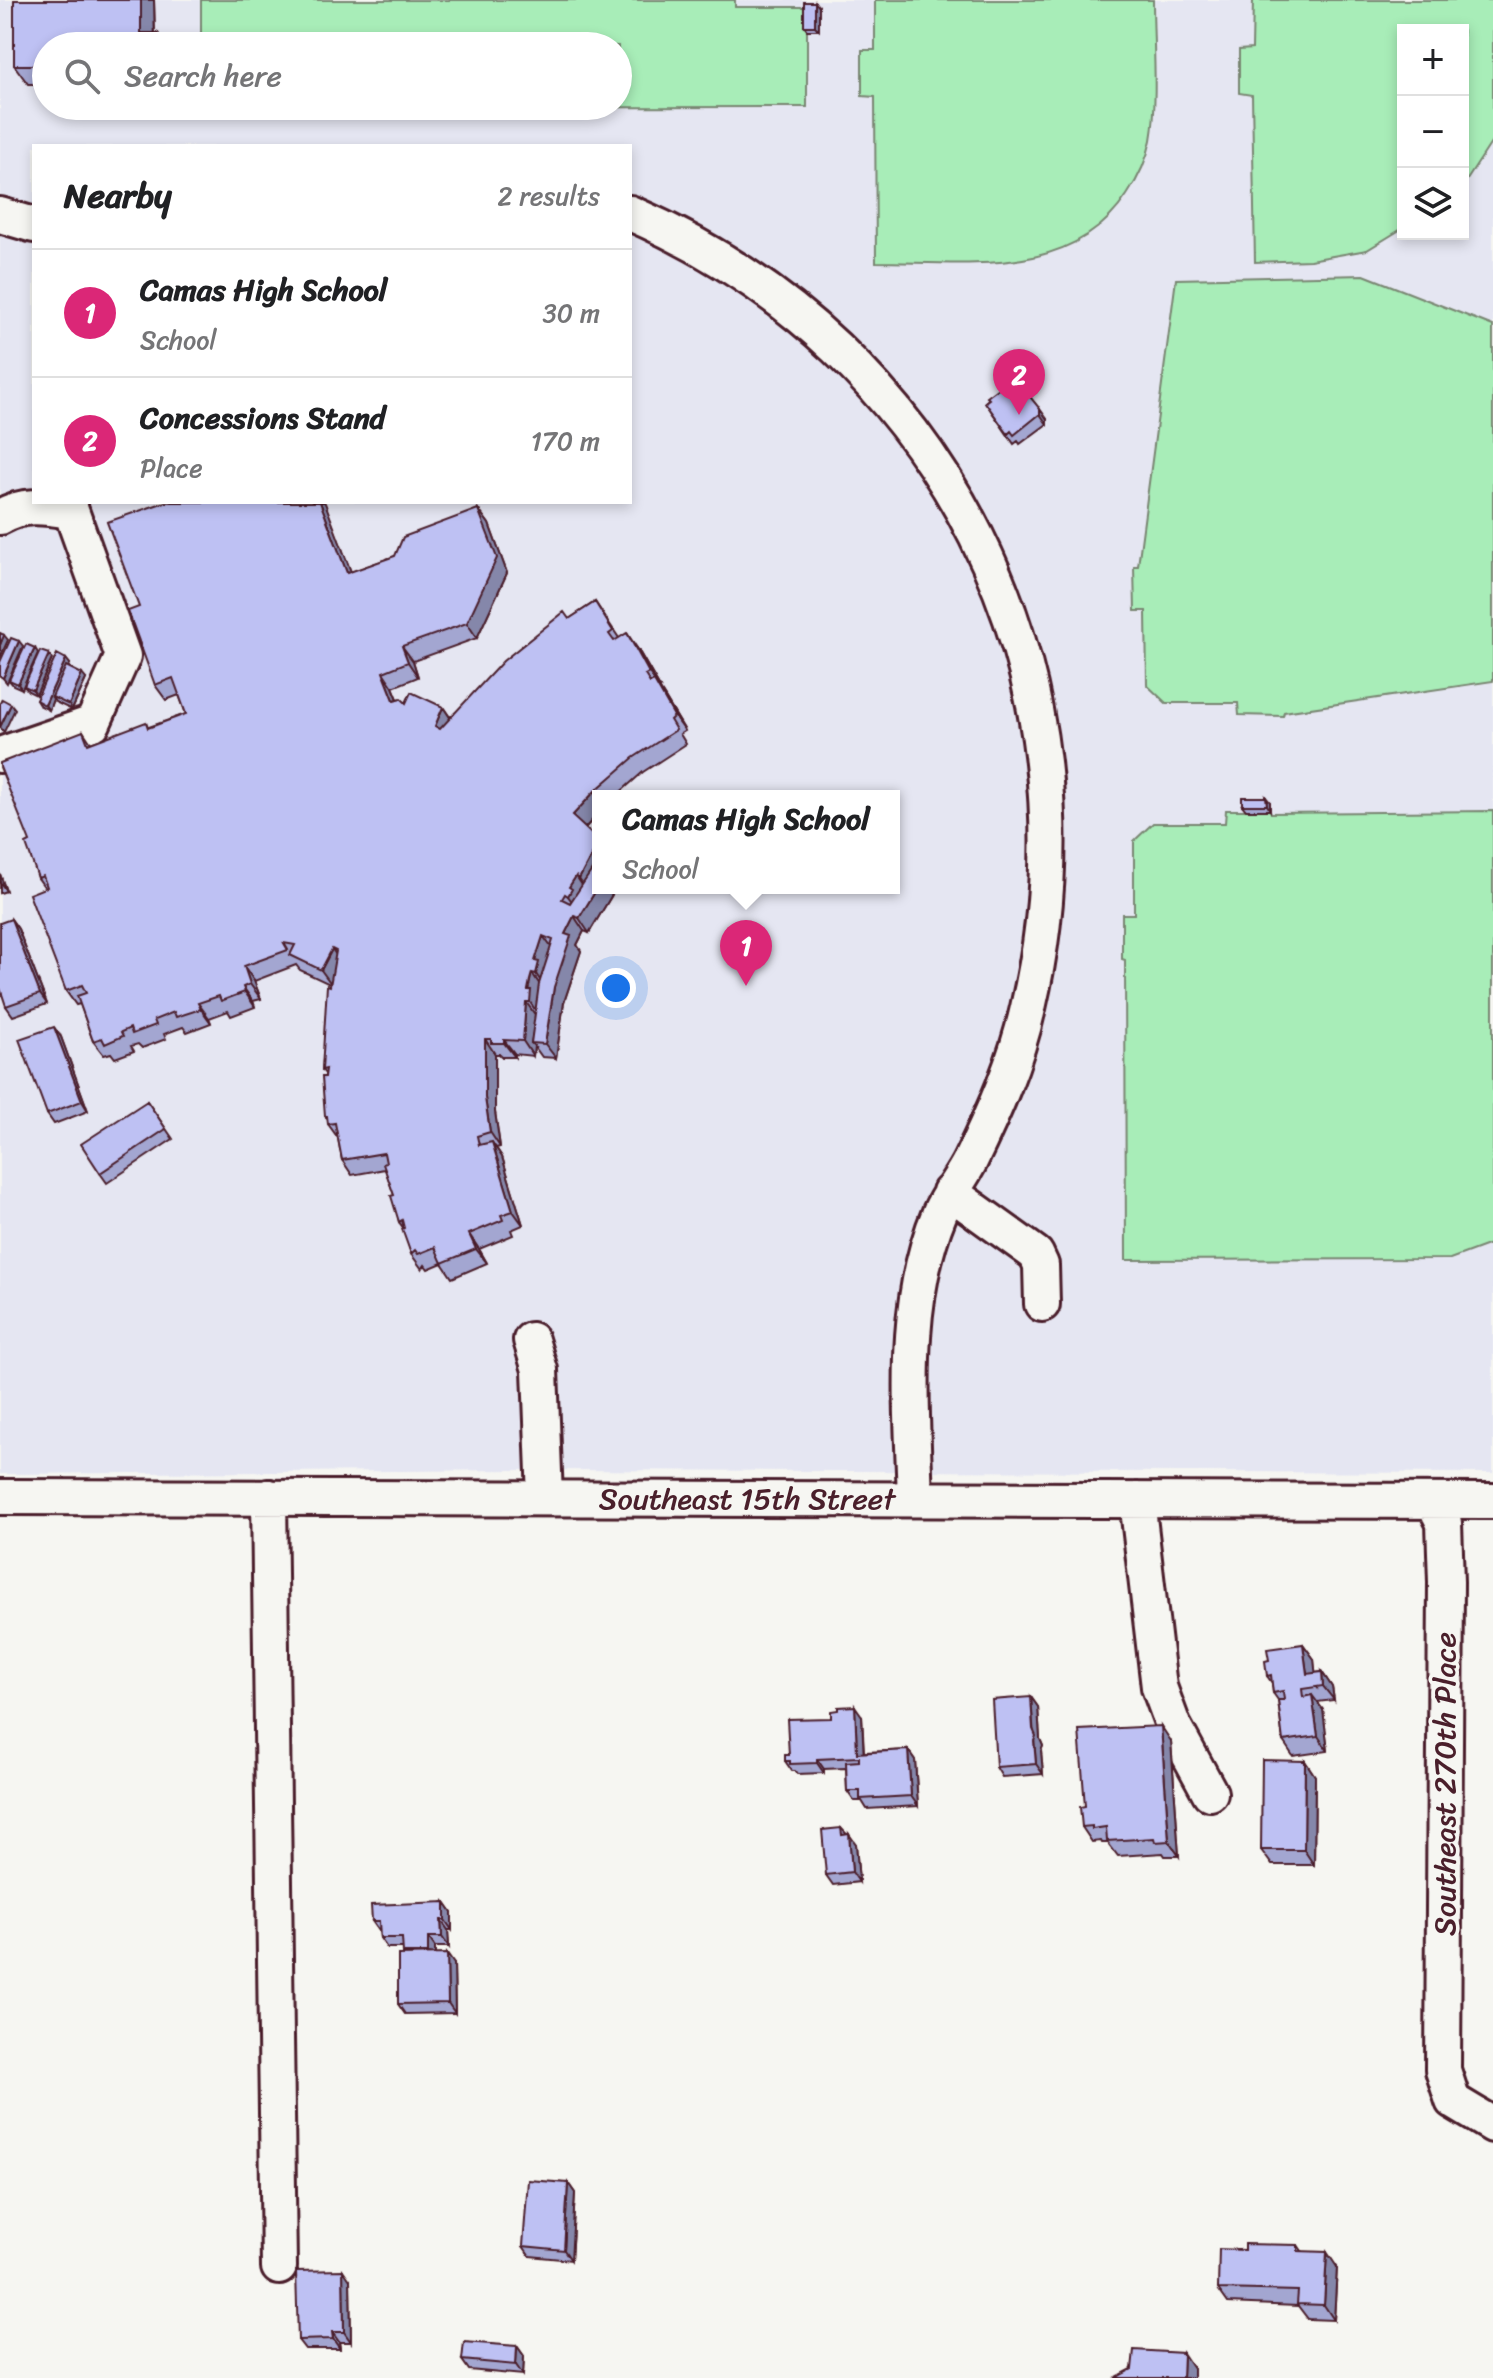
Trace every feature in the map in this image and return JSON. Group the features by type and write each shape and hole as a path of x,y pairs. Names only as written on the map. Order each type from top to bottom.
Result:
{"street":[{"path":"632,214 707,250 749,277 805,320 877,390 913,434 959,500 976,534 1014,627 1039,724 1048,830 1044,921 1028,1009 1007,1079 935,1227 916,1295 911,1362 915,1499"},
{"path":"0,215 32,224"},
{"path":"0,517 16,508 76,507 123,656 93,723 0,755"},
{"path":"950,1192 1036,1254 1041,1265 1042,1304"},
{"path":"531,1340 540,1370 545,1498"},
{"name":"Southeast 15th Street","path":"0,1497 1493,1501"},
{"path":"269,1497 279,2267"},
{"path":"1137,1500 1159,1687 1173,1725 1210,1793"},
{"name":"Southeast 270th Place","path":"1433,1501 1444,1523 1446,1582 1443,2070 1453,2101 1493,2125"}],"shaded area":[{"path":"0,0 1493,0 1493,1473 528,1470 0,1474"}],"green space":[{"path":"201,0 735,0 735,7 807,7 807,107 632,107 632,32 201,32"},
{"path":"875,0 1153,0 1155,89 1151,140 1135,182 1104,222 1077,241 1047,254 1014,260 980,263 876,262 875,97 862,96 862,50 875,50"},
{"path":"1253,0 1493,0 1493,140 1469,177 1469,24 1397,24 1397,232 1367,250 1310,260 1255,262 1252,95 1239,93 1239,50 1252,49"},
{"path":"1364,275 1493,326 1493,681 1284,712 1283,716 1239,715 1238,703 1166,703 1147,685 1146,611 1135,611 1134,566 1138,566 1176,279"},
{"path":"1226,810 1270,810 1271,813 1493,811 1493,1243 1450,1259 1126,1260 1125,960 1122,959 1122,914 1134,914 1134,841 1153,823 1225,823"}],"building":[{"path":"14,0 141,0 141,32 32,32 32,65 14,65"},
{"path":"804,2 815,2 815,26 804,26"},
{"path":"1014,377 1040,409 1040,414 1014,435 1011,431 1008,434 985,402 989,399 987,397"},
{"path":"159,504 321,504 347,573 395,556 403,537 478,509 497,558 467,623 402,646 408,662 383,672 394,700 401,698 406,703 411,692 443,707 435,726 440,729 503,661 564,612 569,619 595,602 613,631 609,634 614,641 627,633 649,673 645,675 650,683 654,681 674,716 670,720 676,730 633,758 596,790 592,790 592,794 572,816 592,834 592,855 579,879 576,876 569,887 572,889 568,896 565,894 562,899 570,903 592,870 594,894 579,918 574,916 565,934 571,936 554,987 545,1044 531,1043 539,984 553,940 543,936 535,961 539,962 536,974 532,973 528,990 531,990 530,1002 526,1002 523,1041 491,1043 491,1039 485,1039 485,1098 490,1132 477,1136 479,1145 492,1142 513,1211 501,1215 503,1220 469,1234 476,1249 442,1263 435,1247 418,1254 415,1250 411,1254 402,1220 399,1222 391,1196 394,1195 383,1164 386,1163 384,1153 342,1160 335,1123 328,1124 325,1116 322,1077 325,1077 326,1069 322,1070 327,985 330,986 336,951 332,949 321,970 290,955 295,945 284,943 288,950 244,966 250,984 243,987 245,992 221,1001 219,996 198,1003 201,1009 176,1017 174,1012 154,1020 156,1025 132,1034 130,1028 121,1032 123,1036 105,1044 102,1038 93,1041 77,996 86,993 82,985 66,991 29,894 47,887 43,876 38,878 26,844 30,842 0,763 83,731 88,744 146,722 148,728 186,714 173,678 155,685 128,611 139,607 107,522"},
{"path":"11,638 19,641 3,678 0,676 0,662"},
{"path":"26,644 35,648 18,684 9,680"},
{"path":"40,651 49,654 33,690 24,686"},
{"path":"57,654 66,659 45,705 36,700"},
{"path":"66,666 82,674 69,705 52,697"},
{"path":"2,699 11,704 0,727 0,703"},
{"path":"1242,797 1266,797 1267,805 1242,805"},
{"path":"11,919 40,994 6,1006 0,988 0,923"},
{"path":"54,1027 82,1101 47,1114 19,1039"},
{"path":"147,1101 166,1129 100,1173 81,1144"},
{"path":"1303,1644 1307,1674 1322,1672 1323,1686 1302,1689 1303,1697 1312,1695 1318,1736 1283,1741 1278,1700 1284,1700 1283,1691 1273,1693 1271,1675 1267,1676 1267,1649"},
{"path":"1031,1697 1036,1764 996,1767 992,1700"},
{"path":"855,1706 857,1753 908,1750 911,1796 860,1799 860,1791 847,1791 846,1762 859,1761 859,1757 817,1759 817,1763 790,1764 790,1761 785,1761 785,1755 789,1755 787,1719 831,1718 831,1711 838,1710 838,1707"},
{"path":"1161,1726 1169,1841 1155,1842 1154,1838 1107,1841 1106,1827 1082,1827 1080,1807 1085,1806 1079,1730"},
{"path":"1262,1760 1305,1761 1304,1850 1261,1850"},
{"path":"841,1828 842,1835 849,1834 852,1872 826,1875 822,1830"},
{"path":"445,1902 445,1920 441,1920 442,1937 428,1937 428,1953 403,1953 402,1938 380,1938 379,1921 372,1921 371,1905"},
{"path":"447,1954 448,2003 398,2004 398,1955"},
{"path":"528,2180 568,2183 564,2250 523,2246"},
{"path":"1244,2244 1298,2245 1298,2251 1327,2252 1324,2305 1297,2304 1298,2291 1218,2289 1219,2249 1244,2250"},
{"path":"343,2270 344,2332 332,2332 333,2339 298,2340 296,2271"},
{"path":"464,2342 517,2346 516,2365 462,2360"},
{"path":"1134,2350 1183,2353 1182,2378 1115,2378 1132,2369"}],"place":[{"name":"Concessions Stand","path":"1019,415"},
{"name":"Camas High School","path":"746,986"}]}
